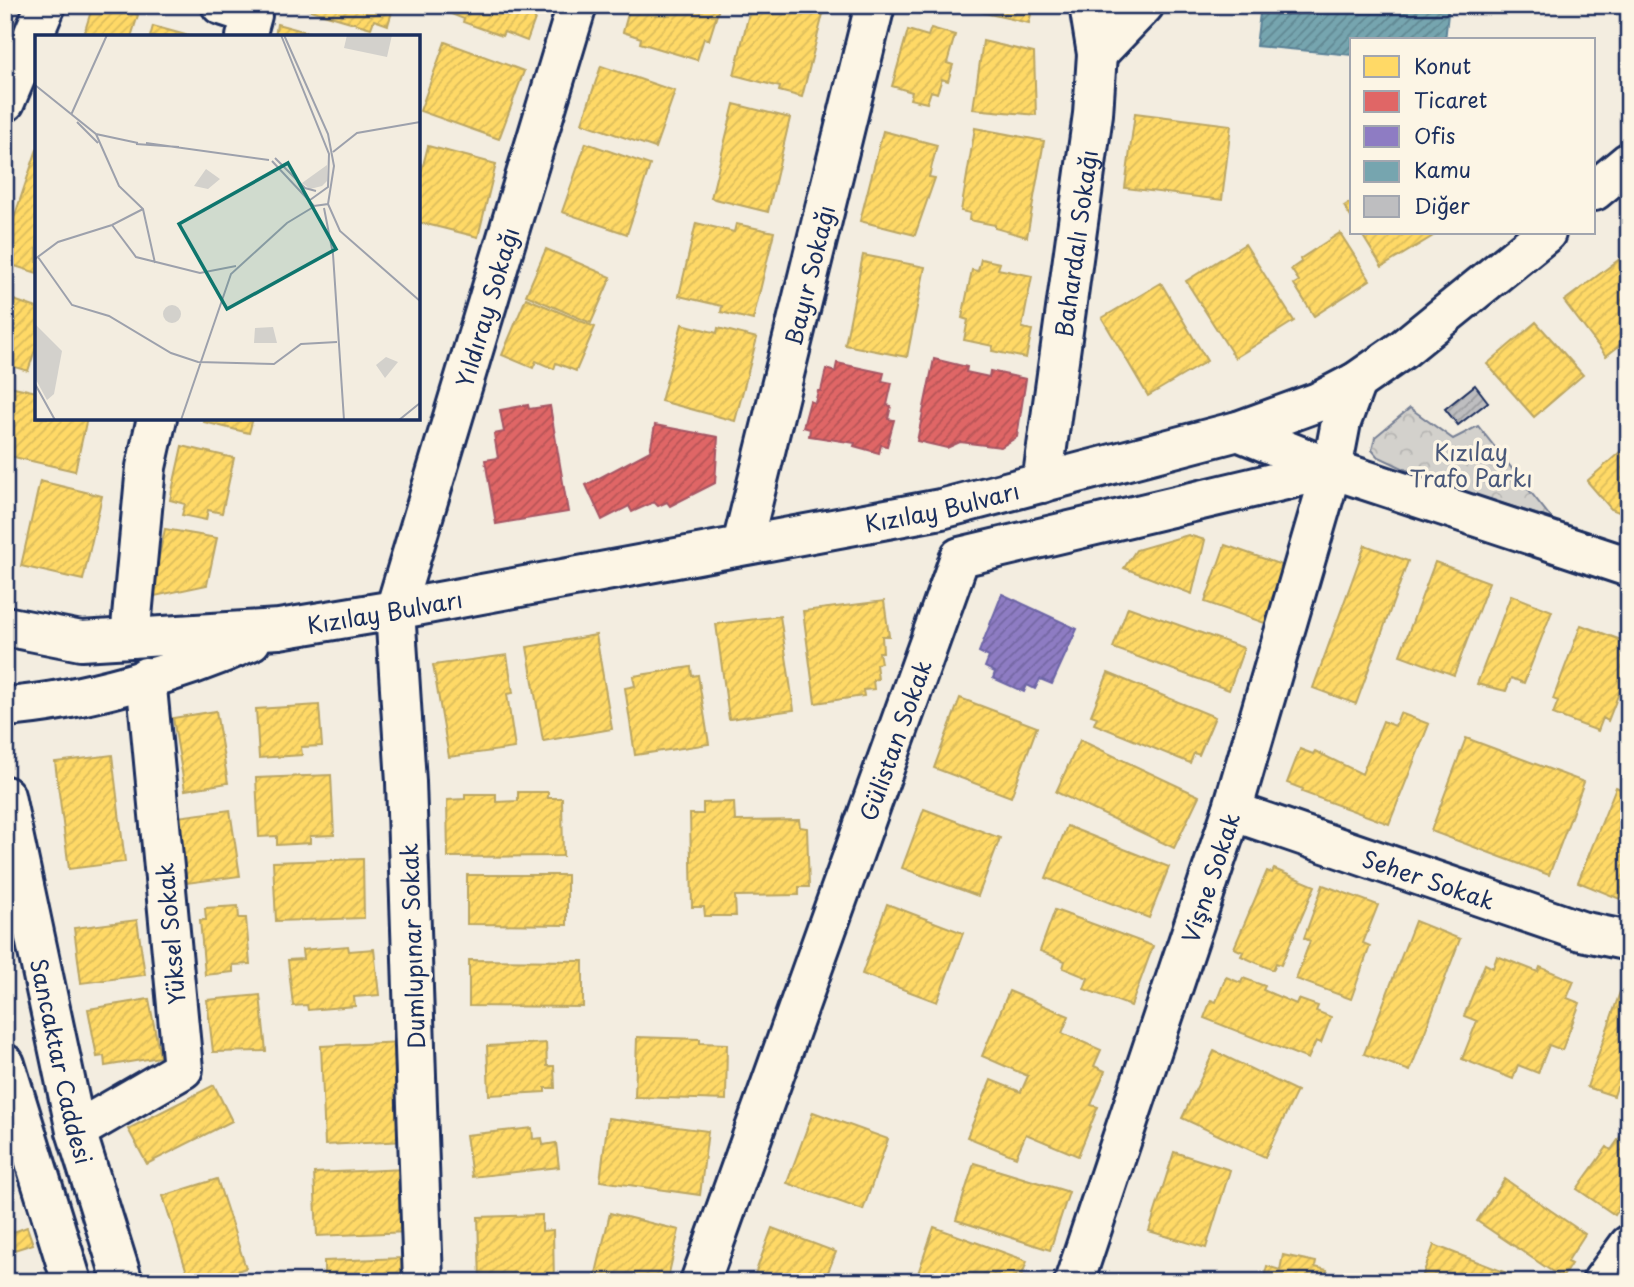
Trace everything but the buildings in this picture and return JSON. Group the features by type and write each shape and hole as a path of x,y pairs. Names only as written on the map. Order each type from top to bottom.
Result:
{"street":[{"path":"5,102 46,5"},
{"path":"221,5 252,15 247,35"},
{"name":"Yıldıray Sokağı","path":"395,610 577,5"},
{"name":"Bayır Sokağı","path":"742,545 875,5"},
{"name":"Bahardalı Sokağı","path":"1042,483 1093,114 1097,54 1089,5"},
{"path":"1097,54 1144,5"},
{"path":"1596,189 1629,162"},
{"name":"Kızılay Bulvarı","path":"5,626 81,641 279,629 941,509 1238,431 1291,414 1356,382 1402,350 1545,234"},
{"name":"Vişne Sokak","path":"1074,1282 1232,811 1332,469 1341,422 1356,382"},
{"path":"1291,414 1332,469"},
{"path":"130,638 146,467 157,420"},
{"path":"1238,431 1332,469 1629,567"},
{"name":"Gülistan Sokak","path":"700,1282 960,557 1332,469"},
{"name":"Dumlupınar Sokak","path":"395,610 406,782 423,1282"},
{"name":"Kızılay Bulvarı","path":"5,708 50,704 146,677 214,657 279,629"},
{"name":"Yüksel Sokak","path":"76,1130 183,1069 146,677"},
{"name":"Sancaktar Caddesi","path":"5,796 76,1130 123,1282"},
{"name":"Seher Sokak","path":"1232,811 1581,931 1629,941"},
{"path":"5,1065 72,1282"},
{"path":"1602,1282 1629,1245"}],"green space":[{"name":"Kızılay Trafo Parkı","path":"1410,408 1453,439 1478,426 1552,519 1430,481 1377,456 1372,450 1375,437"}]}
